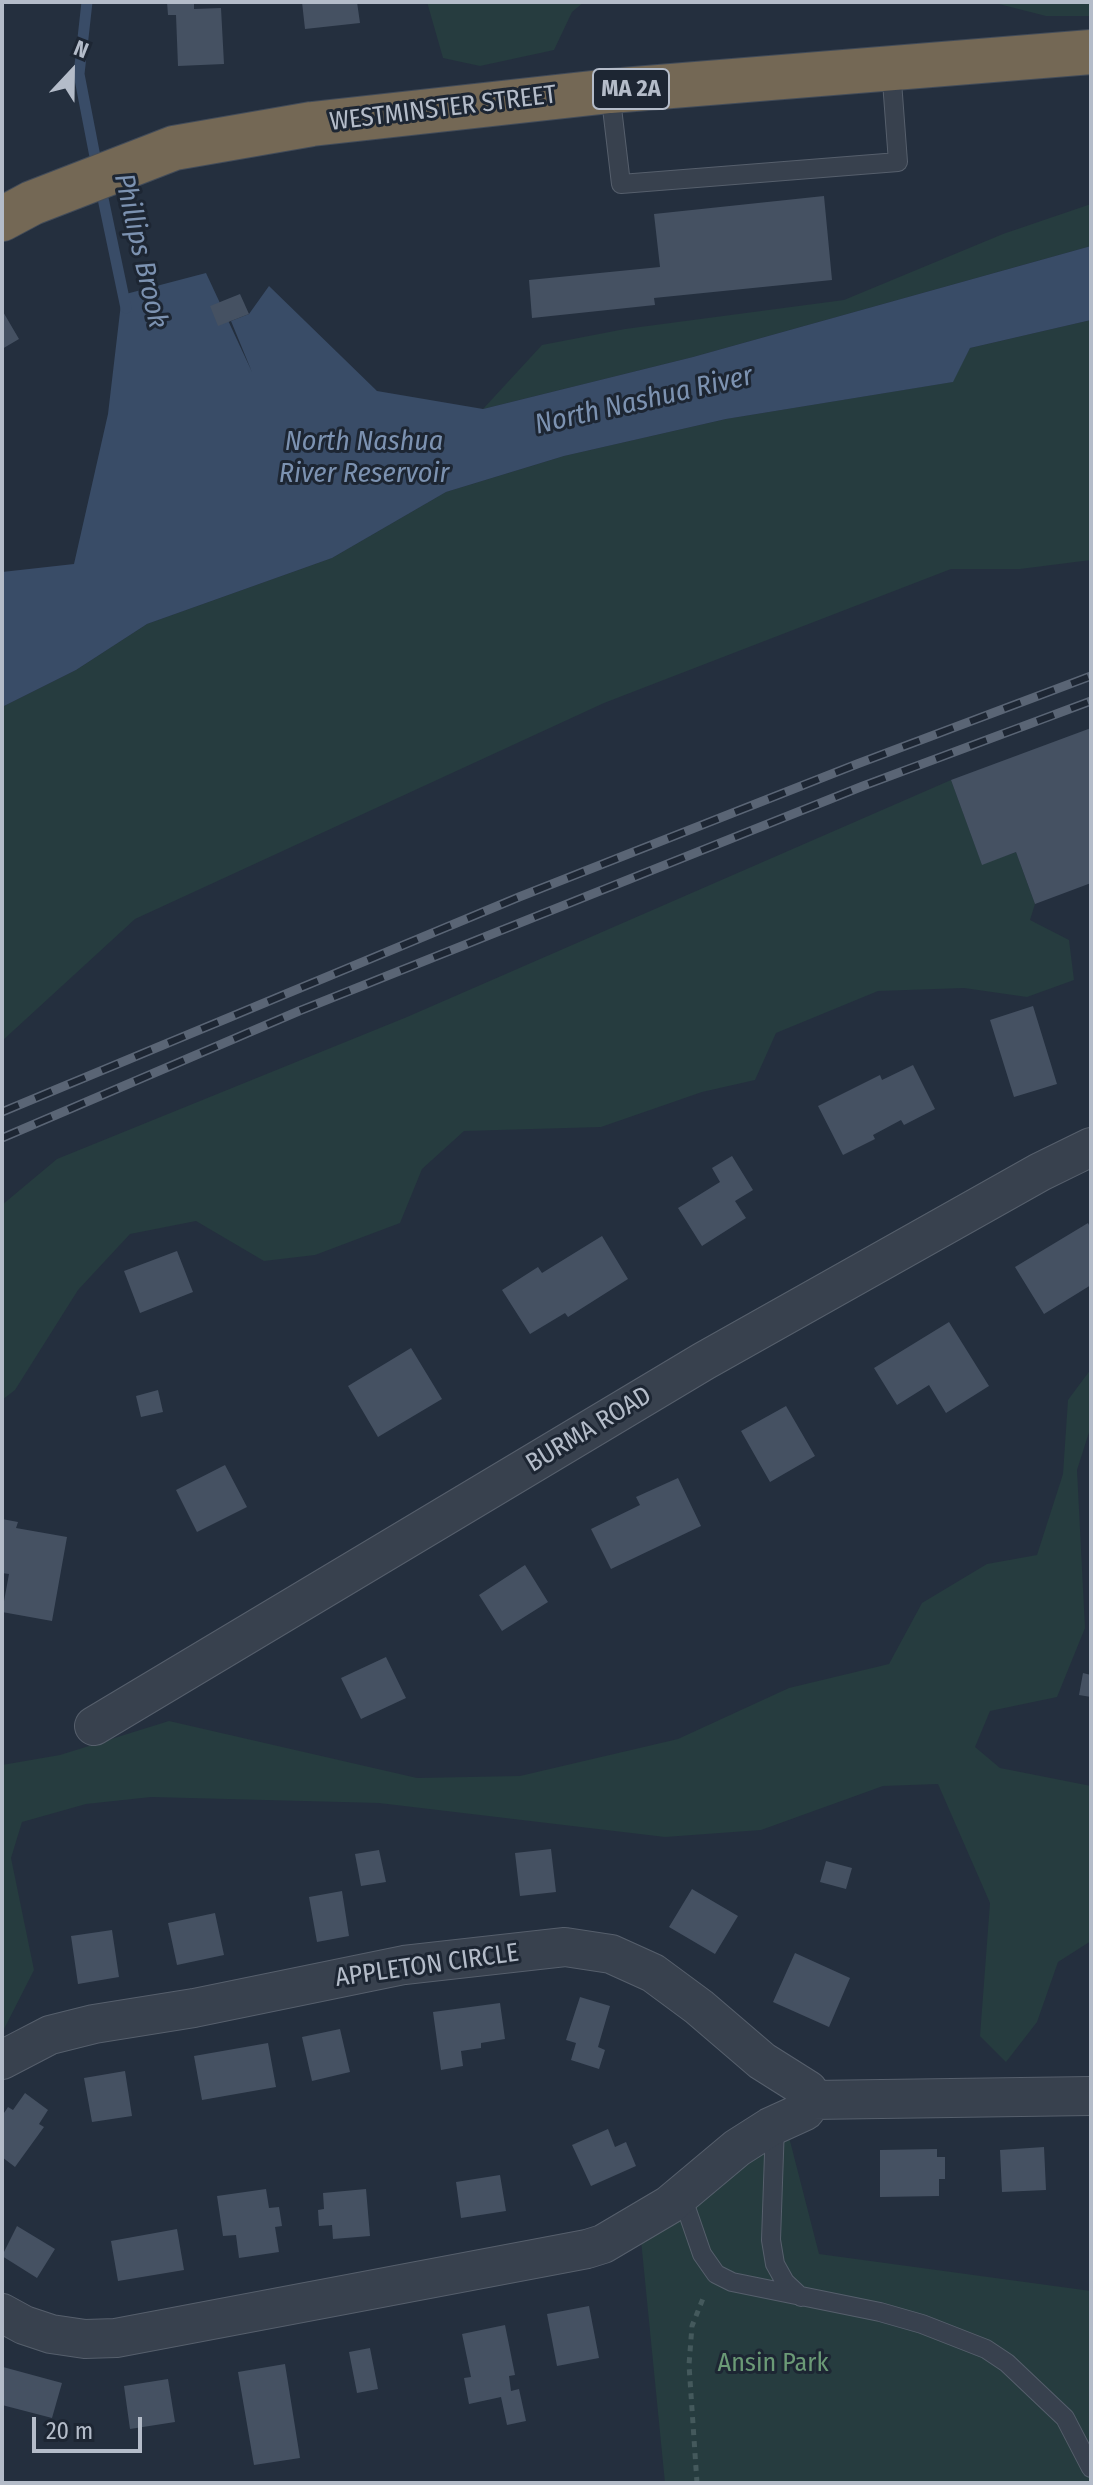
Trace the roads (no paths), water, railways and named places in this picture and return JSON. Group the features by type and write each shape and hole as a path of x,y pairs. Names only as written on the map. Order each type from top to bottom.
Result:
{"highway":[{"name":"WESTMINSTER STREET","path":"17,211 174,148 312,124 610,91 1091,52"}],"street":[{"name":"BURMA ROAD","path":"94,1726 704,1361 1040,1172 1091,1147"},
{"name":"APPLETON CIRCLE","path":"2,2060 50,2035 94,2024 207,2006 404,1965 565,1947 611,1954 653,1973 699,2007 762,2061 808,2090 812,2100"},
{"path":"2,2313 51,2334 85,2339 116,2338 587,2249 621,2235 682,2196 737,2148 805,2111 812,2100 1091,2096"}],"lane":[{"path":"610,91 621,184 898,162 890,67"},
{"path":"775,2125 771,2240 775,2264 785,2282 801,2297"},
{"path":"682,2196 702,2254 716,2274 732,2282 880,2312 922,2324 986,2349 1007,2363 1065,2418 1091,2468"}],"water":[{"path":"1091,246 1091,320 970,348 953,382 726,419 564,456 446,492 332,558 147,624 76,670 2,707 2,572 74,564 108,414 122,295 206,273 252,372 231,321 249,314 269,286 377,391 483,409 693,357"}],"waterway":[{"name":"Phillips Brook","path":"87,2 79,74 97,167"},
{"name":"Phillips Brook","path":"100,184 126,308"}],"railway":[{"path":"2,1112 519,897 1091,676"},
{"path":"2,1138 299,1011 863,786 1091,701"}],"water label":[{"name":"North Nashua River","path":"644,401"},
{"name":"North Nashua River Reservoir","path":"364,458"}],"park label":[{"name":"Ansin Park","path":"773,2364"}]}
